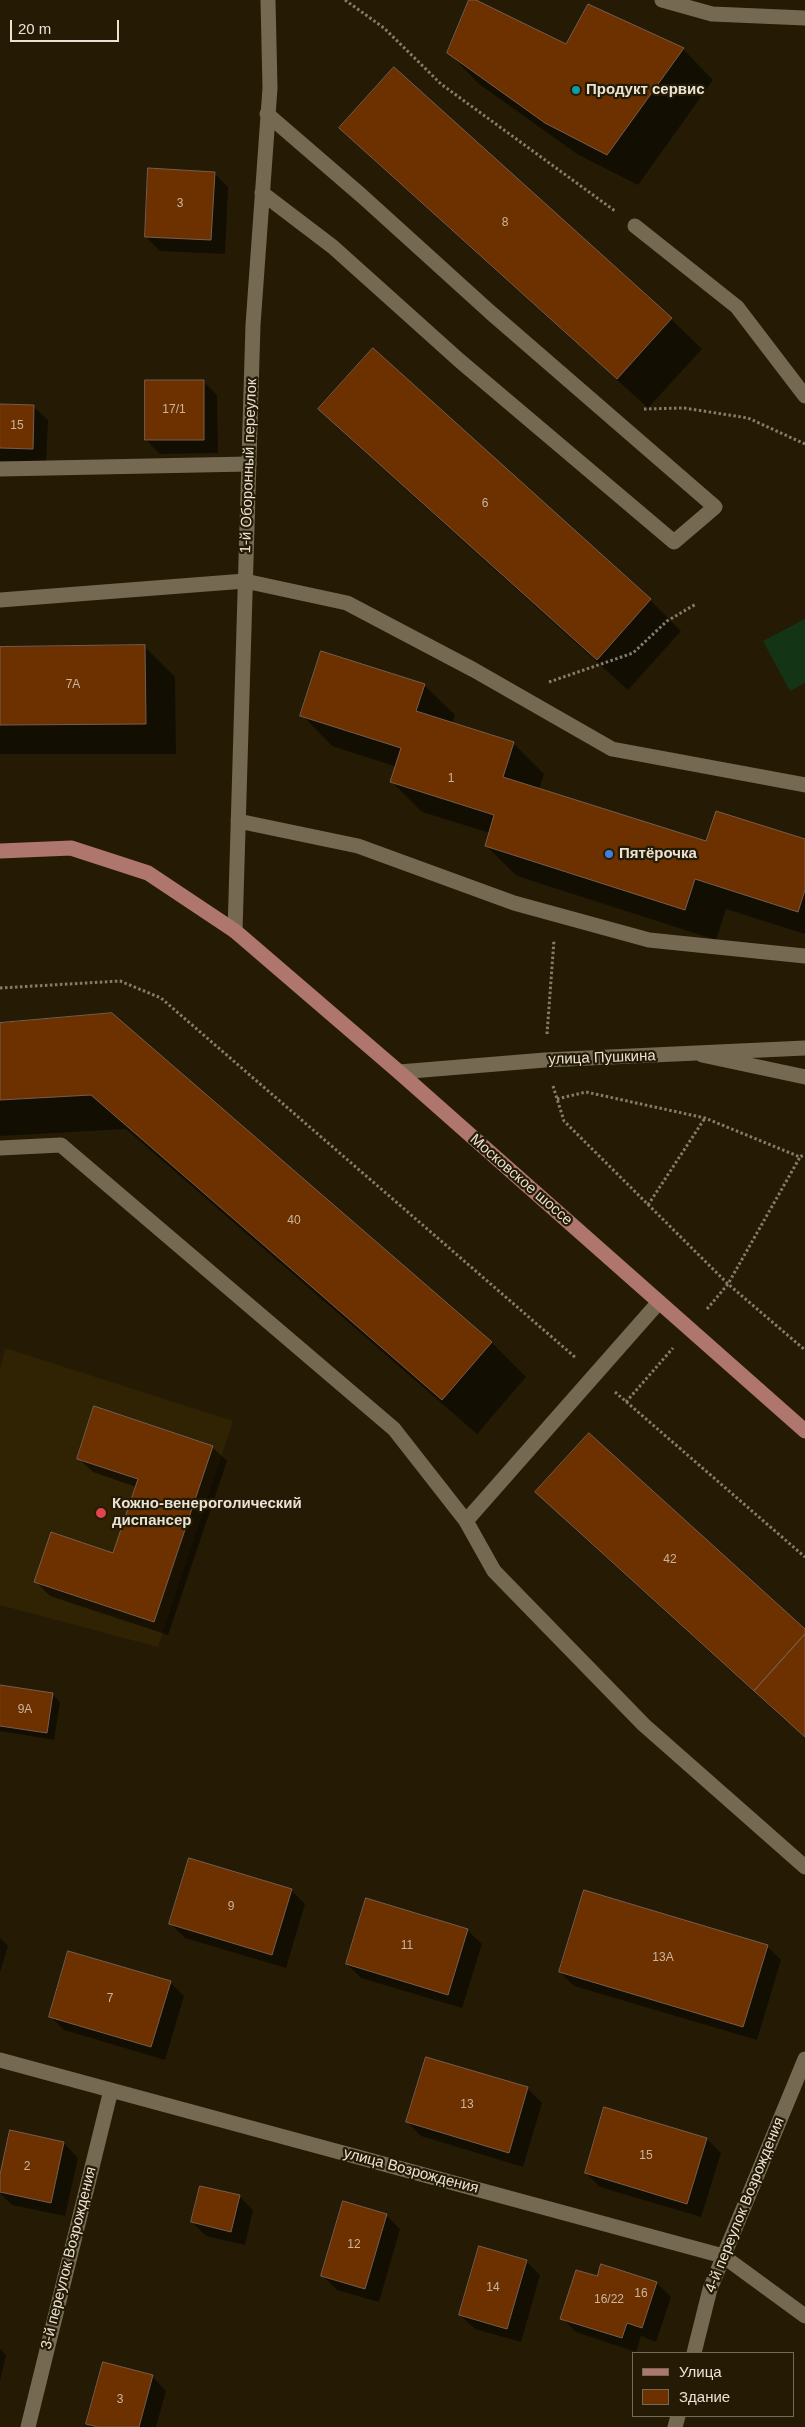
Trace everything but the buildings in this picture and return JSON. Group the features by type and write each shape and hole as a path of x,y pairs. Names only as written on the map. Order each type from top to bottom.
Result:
{"main road":[{"name":"Московское шоссе","path":"0,851 71,848 148,873 235,932 399,1072 805,1431"}],"street":[{"name":"1-й Оборонный переулок","path":"235,932 253,325 270,88 268,0"},
{"path":"662,0 712,14 805,18"},
{"path":"262,193 333,247 460,361 674,542 715,507 490,312 362,196 267,114"},
{"path":"635,226 737,307 805,396"},
{"path":"0,470 249,464"},
{"path":"0,600 245,581 347,603 474,670 612,749 805,785"},
{"path":"238,821 358,846 514,903 649,940 805,956"},
{"name":"улица Пушкина","path":"399,1072 545,1060 805,1048"},
{"path":"698,1054 805,1077"},
{"path":"0,1148 61,1145 394,1429 466,1521 494,1571 631,1711 805,1867"},
{"path":"466,1521 659,1302"},
{"name":"4-й переулок Возрождения","path":"694,2352 710,2289 805,2059"},
{"name":"улица Возрождения","path":"0,2060 723,2256 805,2316"},
{"name":"3-й переулок Возрождения","path":"28,2427 110,2090"}],"path":[{"path":"345,0 384,28 441,84 635,226"},
{"path":"603,409 684,408 748,418 805,444"},
{"path":"540,682 548,682 585,671 633,653 667,621 696,604"},
{"path":"556,914 545,1060 564,1121 728,1284 805,1350"},
{"path":"0,988 120,981 161,998 805,1557"},
{"path":"558,1099 586,1092 705,1118 800,1157"},
{"path":"648,1205 705,1118"},
{"path":"626,1402 728,1284 800,1157 805,1154"}],"shaded area":[{"name":"Кожно-венероголический диспансер","path":"5,1348 233,1421 158,1647 0,1605 0,1371"}],"green space":[{"path":"805,619 805,683 790,691 763,641"}],"place":[{"name":"Продукт сервис","path":"576,90"},
{"name":"Пятёрочка","path":"609,854"},
{"name":"Кожно-венероголический диспансер","path":"101,1513"}]}
